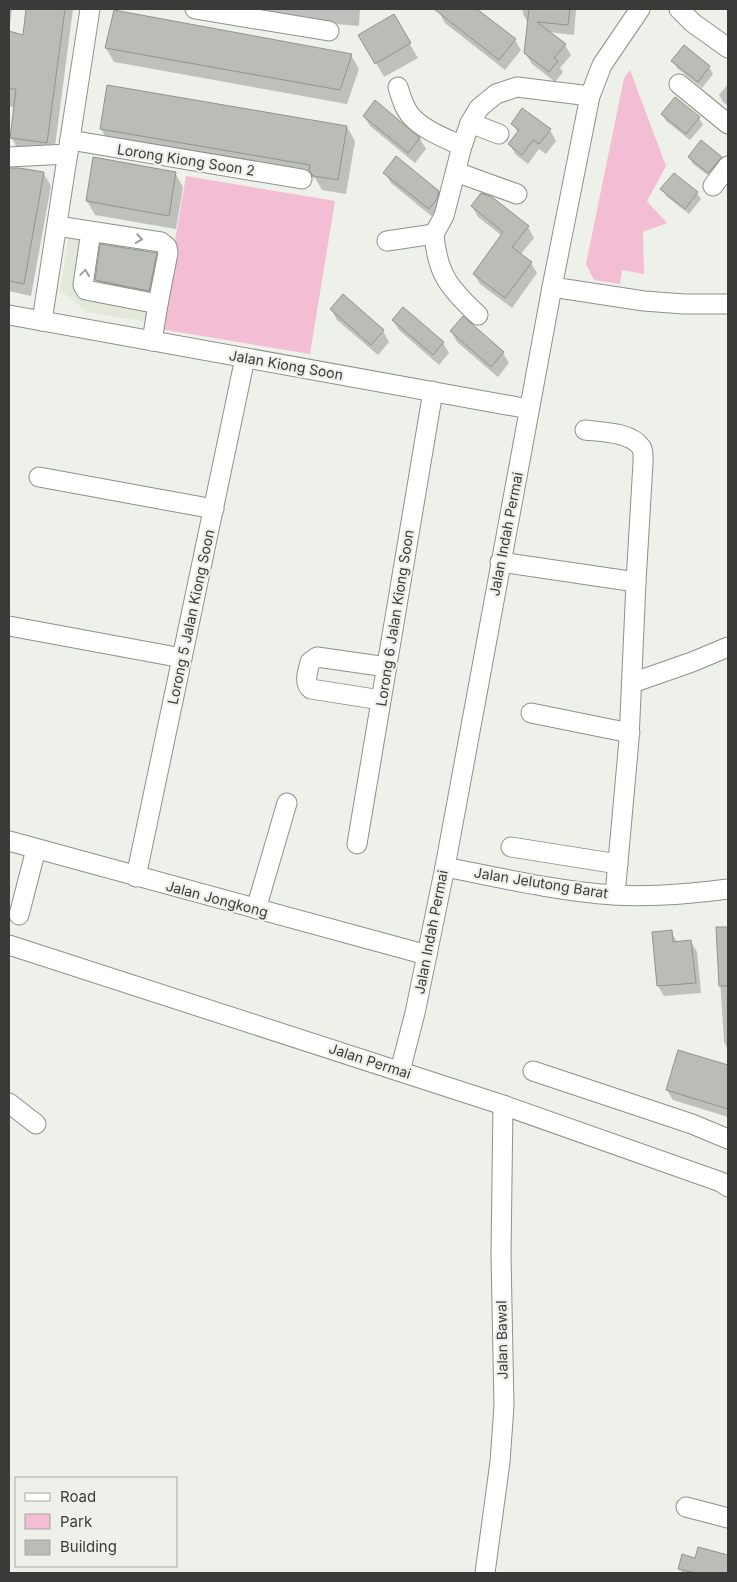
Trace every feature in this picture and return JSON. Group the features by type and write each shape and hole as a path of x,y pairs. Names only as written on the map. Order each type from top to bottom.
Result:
{"street":[{"path":"42,321 90,9"},
{"path":"199,9 329,31"},
{"name":"Jalan Indah Permai","path":"400,1071 415,1013 445,867 500,562 590,96 602,65 638,9"},
{"path":"679,9 693,23 728,48"},
{"path":"679,84 728,124"},
{"path":"398,87 411,116 426,128 462,146"},
{"path":"478,315 458,297 445,279 436,253 434,234 444,216 462,146 470,123 479,108 496,94 517,88 590,96"},
{"path":"470,123 499,134"},
{"name":"Lorong Kiong Soon 2","path":"9,157 69,147 302,179"},
{"path":"713,186 728,166"},
{"path":"456,172 517,194"},
{"path":"57,226 164,244 168,253 152,341"},
{"path":"91,231 84,289 88,292 158,304"},
{"path":"387,241 434,234"},
{"path":"552,287 644,301 684,304 728,304"},
{"name":"Jalan Kiong Soon","path":"9,315 529,409"},
{"name":"Lorong 5 Jalan Kiong Soon","path":"136,876 245,358"},
{"name":"Lorong 6 Jalan Kiong Soon","path":"357,844 432,391"},
{"path":"585,430 620,435 634,440 642,451 643,463 630,733 615,895"},
{"path":"39,477 214,509"},
{"path":"500,562 636,582"},
{"path":"9,626 182,658"},
{"path":"632,683 728,647"},
{"path":"381,700 311,689 306,682 310,662 317,657 387,667"},
{"path":"531,713 630,733"},
{"path":"256,910 287,803"},
{"name":"Jalan Jongkong","path":"9,841 426,955"},
{"path":"511,847 618,864"},
{"path":"19,915 36,849"},
{"name":"Jalan Jelutong Barat","path":"445,867 552,888 615,895 667,894 728,889"},
{"name":"Jalan Permai","path":"9,945 503,1105 726,1182"},
{"path":"533,1071 692,1124 728,1139"},
{"path":"9,1103 36,1124"},
{"name":"Jalan Bawal","path":"485,1573 500,1462 504,1406 501,1255 503,1105"},
{"path":"686,1507 728,1518"}],"shaded area":[{"path":"71,221 175,238 161,324 87,312 60,290"}],"green space":[{"path":"630,70 666,166 647,201 667,223 643,232 644,274 622,270 620,284 594,280 586,264 624,78"},
{"path":"186,176 335,201 310,354 160,329"}],"building":[{"path":"26,9 65,9 47,143 10,138 16,89 9,89 9,31 23,35"},
{"path":"434,9 477,9 516,39 499,60"},
{"path":"529,9 570,9 568,25 537,22 566,44 554,58 558,61 549,72 524,53"},
{"path":"114,10 352,54 340,90 105,48"},
{"path":"394,14 411,43 375,64 358,35"},
{"path":"684,45 710,66 698,82 671,61"},
{"path":"107,85 347,126 338,180 313,176 309,170 310,165 100,129"},
{"path":"675,97 700,117 686,134 661,114"},
{"path":"375,100 420,138 408,153 363,116"},
{"path":"522,108 551,129 539,144 533,140 522,155 508,144 519,130 511,124"},
{"path":"701,140 722,157 708,173 688,157"},
{"path":"396,156 439,191 437,199 429,209 383,173"},
{"path":"93,157 176,172 169,216 86,201"},
{"path":"9,168 44,172 24,284 9,281"},
{"path":"674,173 698,192 685,209 660,189"},
{"path":"481,193 492,197 529,226 512,247 532,262 505,298 473,274 503,232 471,206"},
{"path":"100,244 157,253 149,291 95,280"},
{"path":"343,294 384,330 371,345 330,309"},
{"path":"403,307 444,342 433,355 392,320"},
{"path":"463,316 504,352 491,367 450,331"},
{"path":"716,927 728,927 728,986 719,986"},
{"path":"672,930 673,942 691,940 696,983 657,986 652,932"},
{"path":"678,1050 728,1065 728,1109 666,1090"},
{"path":"698,1547 728,1555 728,1573 696,1573 678,1569 682,1554 695,1558"}]}
